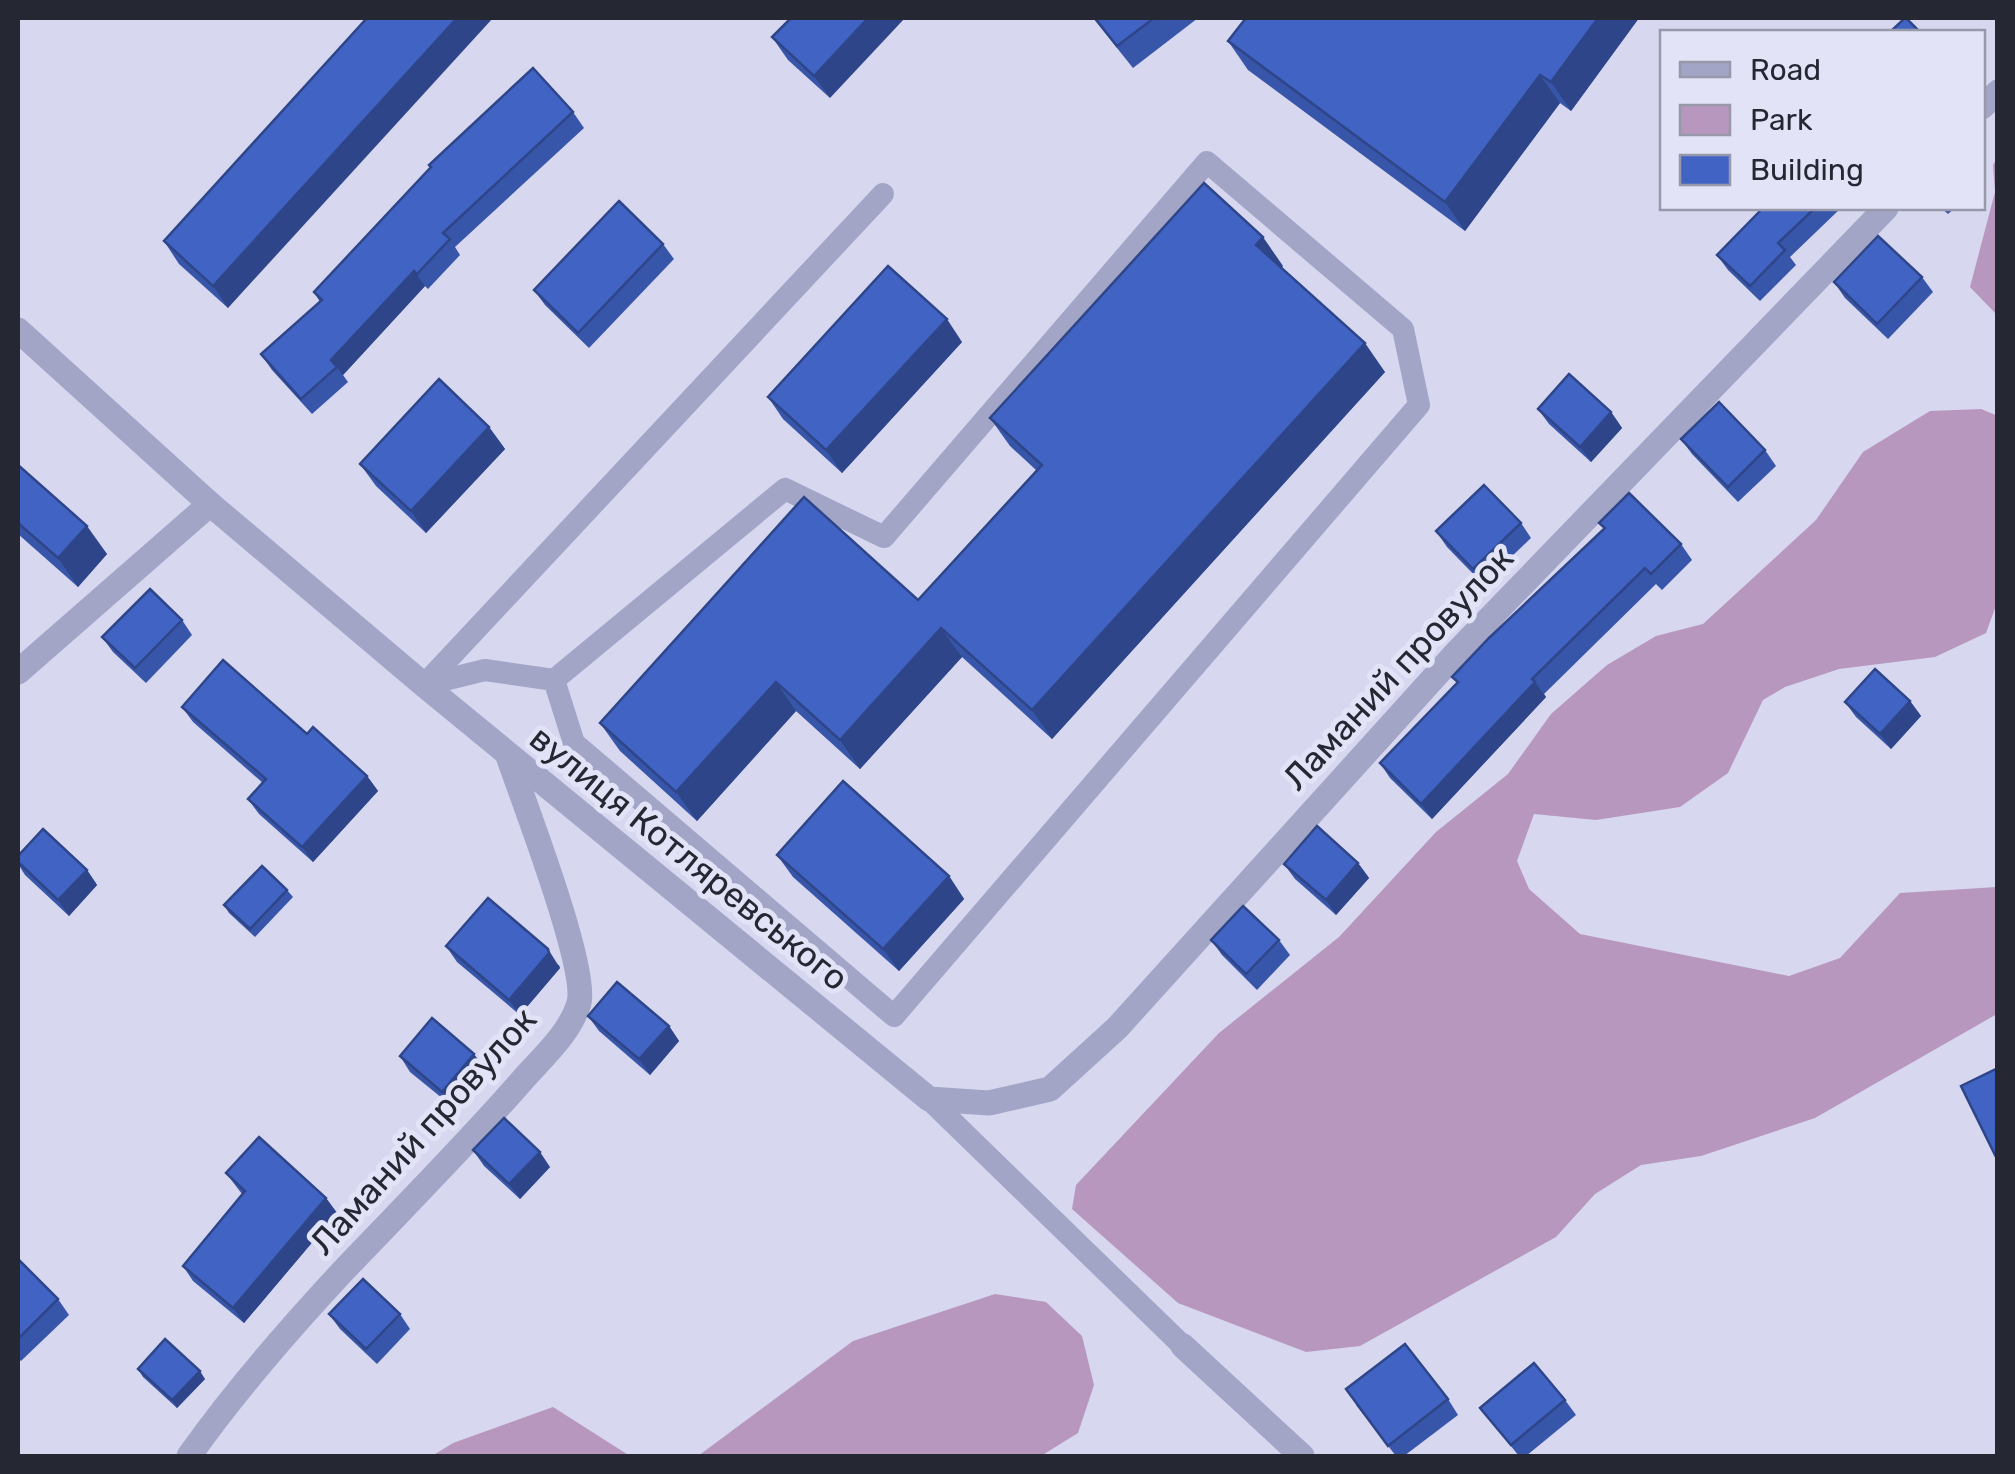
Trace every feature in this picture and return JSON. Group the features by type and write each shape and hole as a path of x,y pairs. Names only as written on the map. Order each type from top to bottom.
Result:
{"street":[{"name":"Ламаний провулок","path":"929,1099 989,1103 1050,1089 1117,1028 1458,650 1884,210"},
{"name":"вулиця Котляревського","path":"18,330 210,504 424,686 929,1099"},
{"path":"18,672 210,504"},
{"name":"Ламаний провулок","path":"188,1456 222,1408 340,1274 484,1124 564,1032 580,1002 579,975 568,934 508,756"},
{"name":"вулиця Котляревського","path":"1183,1346 1302,1456"}],"lane":[{"path":"424,686 485,670 554,680 785,489 884,537 1208,162 1403,329 1419,406 894,1016 574,743 554,680"},
{"path":"424,686 884,194"},
{"name":"вулиця Котляревського","path":"929,1099 1183,1346"}],"green space":[{"path":"1997,158 1997,315 1970,287 1995,192 1993,165"},
{"path":"1981,409 1998,416 1998,600 1986,633 1935,657 1839,669 1785,687 1763,700 1728,773 1680,807 1596,820 1534,814 1517,861 1529,889 1580,934 1789,976 1840,958 1900,893 1997,887 1997,1014 1815,1118 1701,1156 1641,1165 1595,1194 1556,1237 1360,1346 1306,1352 1178,1303 1072,1209 1076,1185 1219,1033 1339,937 1436,832 1508,774 1551,714 1607,665 1656,636 1703,624 1816,520 1863,452 1930,411"},
{"path":"995,1294 1046,1302 1082,1336 1094,1385 1078,1433 1041,1456 698,1456 853,1341"},
{"path":"553,1407 630,1456 432,1456 453,1443"}],"building":[{"path":"367,18 457,18 213,286 164,241"},
{"path":"791,18 868,18 814,76 772,37"},
{"path":"1095,18 1154,18 1117,46"},
{"path":"1246,18 1598,18 1551,82 1540,75 1445,202 1228,41"},
{"path":"1905,18 1918,30 1892,30"},
{"path":"533,68 573,112 443,233 450,239 417,274 414,271 331,360 337,367 301,399 261,354 322,300 314,292 429,165"},
{"path":"1204,183 1263,237 1256,245 1365,343 1032,710 941,628 840,740 776,682 676,792 600,723 804,497 918,600 1042,465 990,418"},
{"path":"619,201 663,244 578,333 534,290"},
{"path":"1761,210 1813,210 1778,243 1785,250 1750,286 1717,255"},
{"path":"1878,236 1922,277 1877,324 1834,282"},
{"path":"888,266 947,319 826,450 768,397"},
{"path":"1569,374 1611,412 1580,447 1538,409"},
{"path":"439,379 489,427 411,511 360,464"},
{"path":"1719,402 1765,450 1728,487 1681,439"},
{"path":"18,465 87,526 58,558 18,523"},
{"path":"1484,485 1521,523 1473,569 1436,531"},
{"path":"1629,493 1681,544 1651,574 1645,568 1532,679 1535,682 1421,804 1380,763 1458,682 1452,677 1489,638 1605,528 1599,523"},
{"path":"150,589 182,620 135,668 102,637"},
{"path":"223,660 307,734 313,727 367,776 302,847 248,799 266,779 182,707"},
{"path":"1875,669 1910,701 1880,734 1845,702"},
{"path":"843,781 949,876 883,949 777,855"},
{"path":"1317,826 1358,863 1326,900 1284,864"},
{"path":"43,829 87,870 58,900 18,862 18,856"},
{"path":"262,866 287,890 250,929 224,905"},
{"path":"488,898 549,953 509,1000 446,946"},
{"path":"1243,906 1279,940 1246,974 1211,940"},
{"path":"617,982 669,1026 639,1059 588,1016"},
{"path":"432,1018 474,1054 442,1092 400,1056"},
{"path":"1998,1068 1998,1159 1997,1159 1961,1086"},
{"path":"504,1118 540,1152 509,1184 473,1150"},
{"path":"259,1137 326,1198 233,1308 183,1266 245,1191 226,1173"},
{"path":"20,1261 58,1299 18,1339 18,1264"},
{"path":"363,1279 400,1314 366,1349 329,1314"},
{"path":"165,1339 200,1371 172,1400 138,1369"},
{"path":"1405,1344 1448,1399 1388,1446 1346,1389"},
{"path":"1534,1363 1565,1400 1511,1445 1480,1408"}]}
